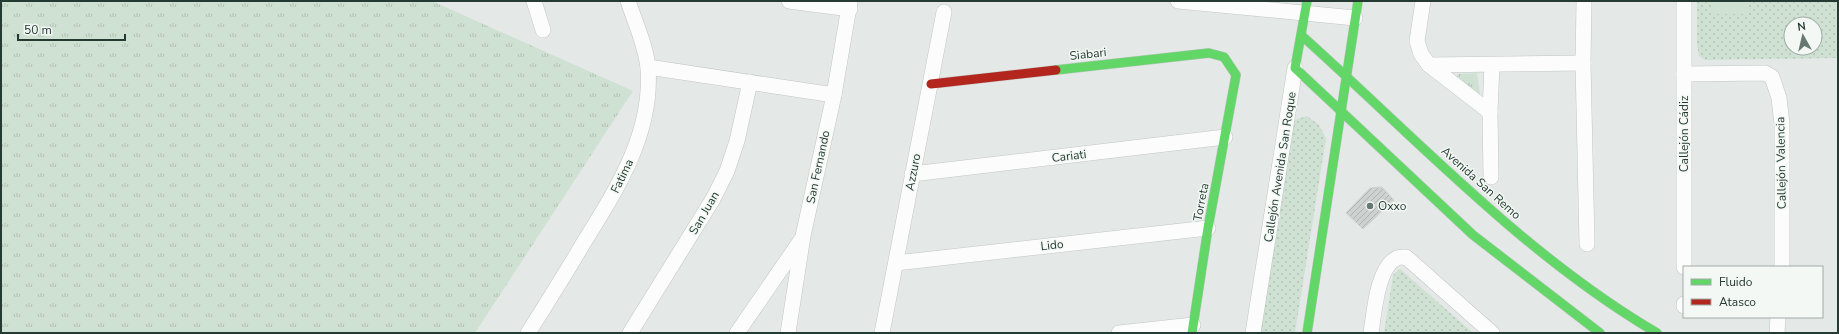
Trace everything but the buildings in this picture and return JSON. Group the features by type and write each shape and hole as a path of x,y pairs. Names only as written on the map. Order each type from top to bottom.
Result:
{"street":[{"path":"534,1 543,30"},
{"name":"Fatima","path":"528,333 616,192 632,157 643,123 648,92 648,67 628,1"},
{"path":"789,1 850,5"},
{"path":"1178,1 1306,7 1355,18"},
{"path":"1307,333 1358,1"},
{"path":"1423,1 1417,41 1420,54 1429,64 1490,112"},
{"path":"1584,1 1583,63 1587,244"},
{"name":"Callejón Cádiz","path":"1684,1 1684,266"},
{"name":"San Fernando","path":"788,333 803,236 834,94 850,5"},
{"name":"Callejón Avenida San Roque","path":"1254,333 1306,7"},
{"name":"Azzuro","path":"882,333 944,12"},
{"name":"Avenida San Remo","path":"1301,35 1347,75 1554,268 1582,284 1657,333"},
{"name":"Siabari","path":"931,84 1213,53 1223,55 1229,62 1236,75"},
{"path":"1429,64 1492,65 1583,63"},
{"path":"1491,178 1490,112 1492,65"},
{"path":"648,67 834,94"},
{"path":"1296,68 1473,234 1541,284 1600,333"},
{"name":"Callejón Valencia","path":"1684,74 1765,73 1772,77 1779,98 1782,124 1782,266"},
{"name":"Torreta","path":"1193,329 1208,228 1236,75"},
{"name":"San Juan","path":"630,333 713,199 723,178 737,141 750,82"},
{"name":"Cariati","path":"912,174 1225,137"},
{"name":"Lido","path":"896,263 1208,228"},
{"path":"737,333 803,236"},
{"path":"1371,333 1382,277 1389,264 1397,258 1406,257 1492,333"},
{"path":"1778,318 1778,333"},
{"path":"1119,333 1193,329"}],"green space":[{"path":"1,1 432,1 633,91 475,333 1,333"},
{"path":"1697,1 1838,1 1838,58 1705,60 1699,56 1697,45"},
{"path":"1713,1 1747,1 1747,14 1713,14"},
{"path":"1477,73 1480,95 1477,95 1457,76 1458,74"},
{"path":"1307,116 1319,125 1326,138 1295,333 1260,333 1294,120"},
{"path":"1400,269 1472,333 1384,333 1393,275"}],"traffic: fast":[{"path":"1307,1 1295,68 1473,235 1600,333"},
{"path":"1307,333 1358,1"},
{"path":"1301,35 1429,154 1516,231 1561,268 1608,302 1657,333"},
{"path":"1056,70 1209,53 1224,57 1236,75 1208,228 1192,333"}],"traffic: jam":[{"path":"931,84 1056,70"}],"place":[{"name":"Oxxo","path":"1370,206"}]}
